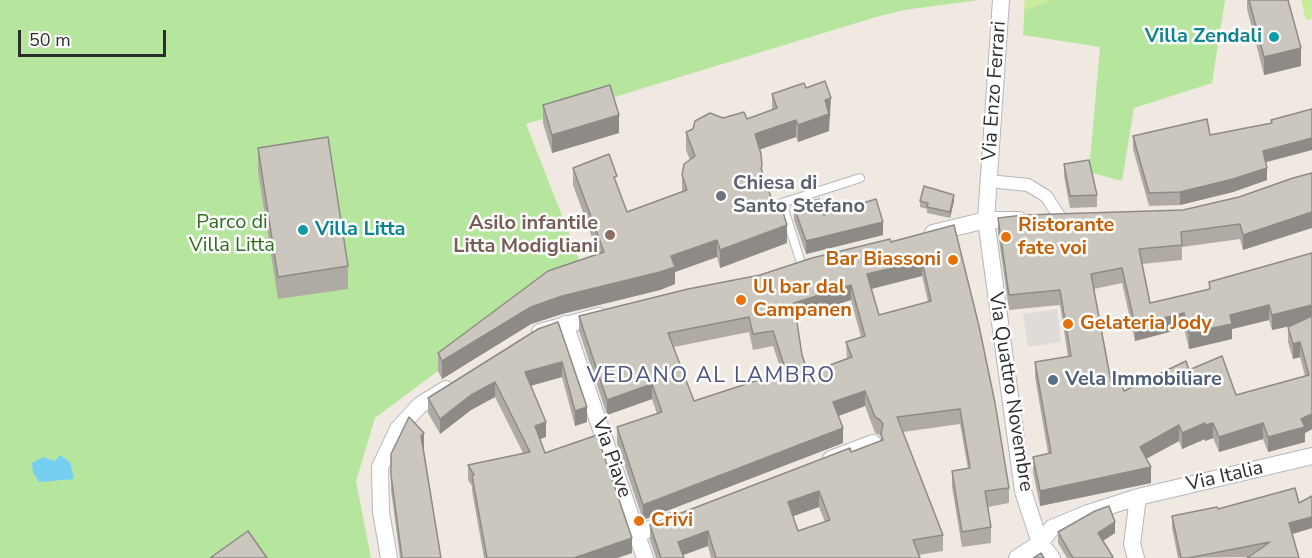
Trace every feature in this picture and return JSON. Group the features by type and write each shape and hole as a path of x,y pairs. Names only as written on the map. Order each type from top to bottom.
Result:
{"street":[{"name":"Via Enzo Ferrari","path":"986,220 1001,0"},
{"path":"988,181 1028,185 1046,196 1067,219"},
{"path":"920,236 986,220 1067,219"},
{"name":"Via Quattro Novembre","path":"986,220 1023,491 1040,543 1052,558"},
{"path":"796,268 822,261"},
{"path":"525,340 534,334 565,324 620,310"},
{"name":"Via Piave","path":"565,324 645,558"},
{"path":"389,558 381,512 381,467 398,429 420,405 458,381"},
{"path":"819,464 873,444"},
{"name":"Via Italia","path":"1017,558 1040,543 1052,528 1088,513 1138,497 1312,456"},
{"path":"1136,558 1132,544 1138,497"},
{"path":"637,534 680,517"}],"lane":[{"path":"796,268 782,202 860,178"}],"green space":[{"name":"Parco di Villa Litta","path":"0,0 979,0 904,10 876,17 526,124 581,264 375,418 356,481 371,558 0,558"},
{"path":"1025,0 1225,0 1212,83 1134,108 1122,181 1089,172 1100,47 1023,35"},
{"path":"1025,0 1053,0 1024,11"},
{"path":"1301,0 1312,0 1312,19 1306,20"}],"shaded area":[{"path":"1057,309 1061,342 1028,347 1023,314"}],"water":[{"path":"60,455 70,462 74,479 39,482 33,472 32,463 43,457 55,461"}],"building":[{"name":"Villa Zendali","path":"1249,0 1288,0 1301,48 1264,57"},
{"path":"825,81 831,98 825,100 829,114 798,125 796,120 755,134 761,154 761,168 775,209 781,206 787,225 720,250 717,240 671,256 675,267 562,296 531,307 442,361 438,353 548,271 604,252 573,168 609,154 617,176 614,177 627,212 687,190 682,175 684,164 695,156 686,132 693,129 695,121 710,113 723,118 744,112 747,119 777,108 772,94 804,83 806,88"},
{"path":"610,85 619,115 552,135 543,105"},
{"path":"1312,109 1312,138 1263,151 1267,168 1180,192 1149,193 1133,136 1207,119 1210,135 1272,123 1271,120"},
{"name":"Villa Litta","path":"328,137 348,266 278,277 258,148"},
{"path":"1089,160 1097,195 1070,196 1064,164"},
{"path":"1312,173 1312,212 1243,235 1240,224 1181,232 1182,245 1139,249 1150,303 1210,289 1209,282 1312,253 1312,305 1272,315 1269,305 1230,315 1232,324 1189,333 1184,313 1135,325 1122,268 1091,274 1111,382 1120,381 1124,391 1186,361 1189,370 1222,356 1236,395 1309,375 1300,342 1293,344 1288,327 1312,316 1312,414 1301,419 1305,427 1268,437 1263,423 1219,437 1213,423 1205,425 1205,423 1182,433 1179,425 1140,447 1151,467 1040,491 1033,457 1051,453 1035,362 1071,356 1060,290 1009,295 998,218 1024,215 1183,210 1239,197"},
{"path":"924,186 954,195 950,212 927,207 928,203 920,201"},
{"path":"819,199 824,215 876,199 883,222 806,241 794,207"},
{"path":"954,225 979,326 1009,488 985,491 991,527 962,532 952,471 970,468 960,409 897,417 943,535 913,540 920,558 716,558 708,531 678,542 684,558 661,558 650,525 850,448 851,452 883,440 881,434 883,424 875,417 865,391 833,402 843,428 643,505 617,427 662,412 652,384 607,400 579,316 688,289 760,275 812,258 890,239 891,242","holes":["922,261 931,301 879,315 867,274","851,285 865,336 846,342 852,357 808,373 802,355 794,303","749,317 753,334 773,331 786,371 694,401 668,333","819,491 830,520 798,531 788,502"]},
{"path":"558,322 587,407 575,411 562,362 525,372 546,422 535,426 545,453 597,435 632,538 574,558 487,558 472,476 474,475 468,465 530,452 495,382 471,395 440,419 428,398 538,329"},
{"path":"409,417 424,433 421,436 441,558 402,558 391,475 391,454"},
{"path":"1295,488 1299,503 1312,496 1312,517 1289,523 1299,558 1247,558 1270,542 1181,558 1172,516 1217,507 1218,509"},
{"path":"1109,506 1115,522 1098,533 1113,557 1073,558 1058,532 1095,511"},
{"path":"248,531 267,558 210,558"},
{"path":"1041,553 1044,558 1034,558"}],"place":[{"name":"Villa Zendali","path":"1274,37"},
{"name":"Chiesa di Santo Stefano","path":"721,196"},
{"name":"Villa Litta","path":"303,230"},
{"name":"Asilo infantile Litta Modigliani","path":"610,235"},
{"name":"Ristorante fate voi","path":"1006,237"},
{"name":"Bar Biassoni","path":"953,260"},
{"name":"Ul bar dal Campanen","path":"741,300"},
{"name":"Gelateria Jody","path":"1068,324"},
{"name":"Vela Immobiliare","path":"1053,380"},
{"name":"Crivi","path":"639,521"}],"district":[{"name":"VEDANO AL LAMBRO","path":"711,377"}]}
